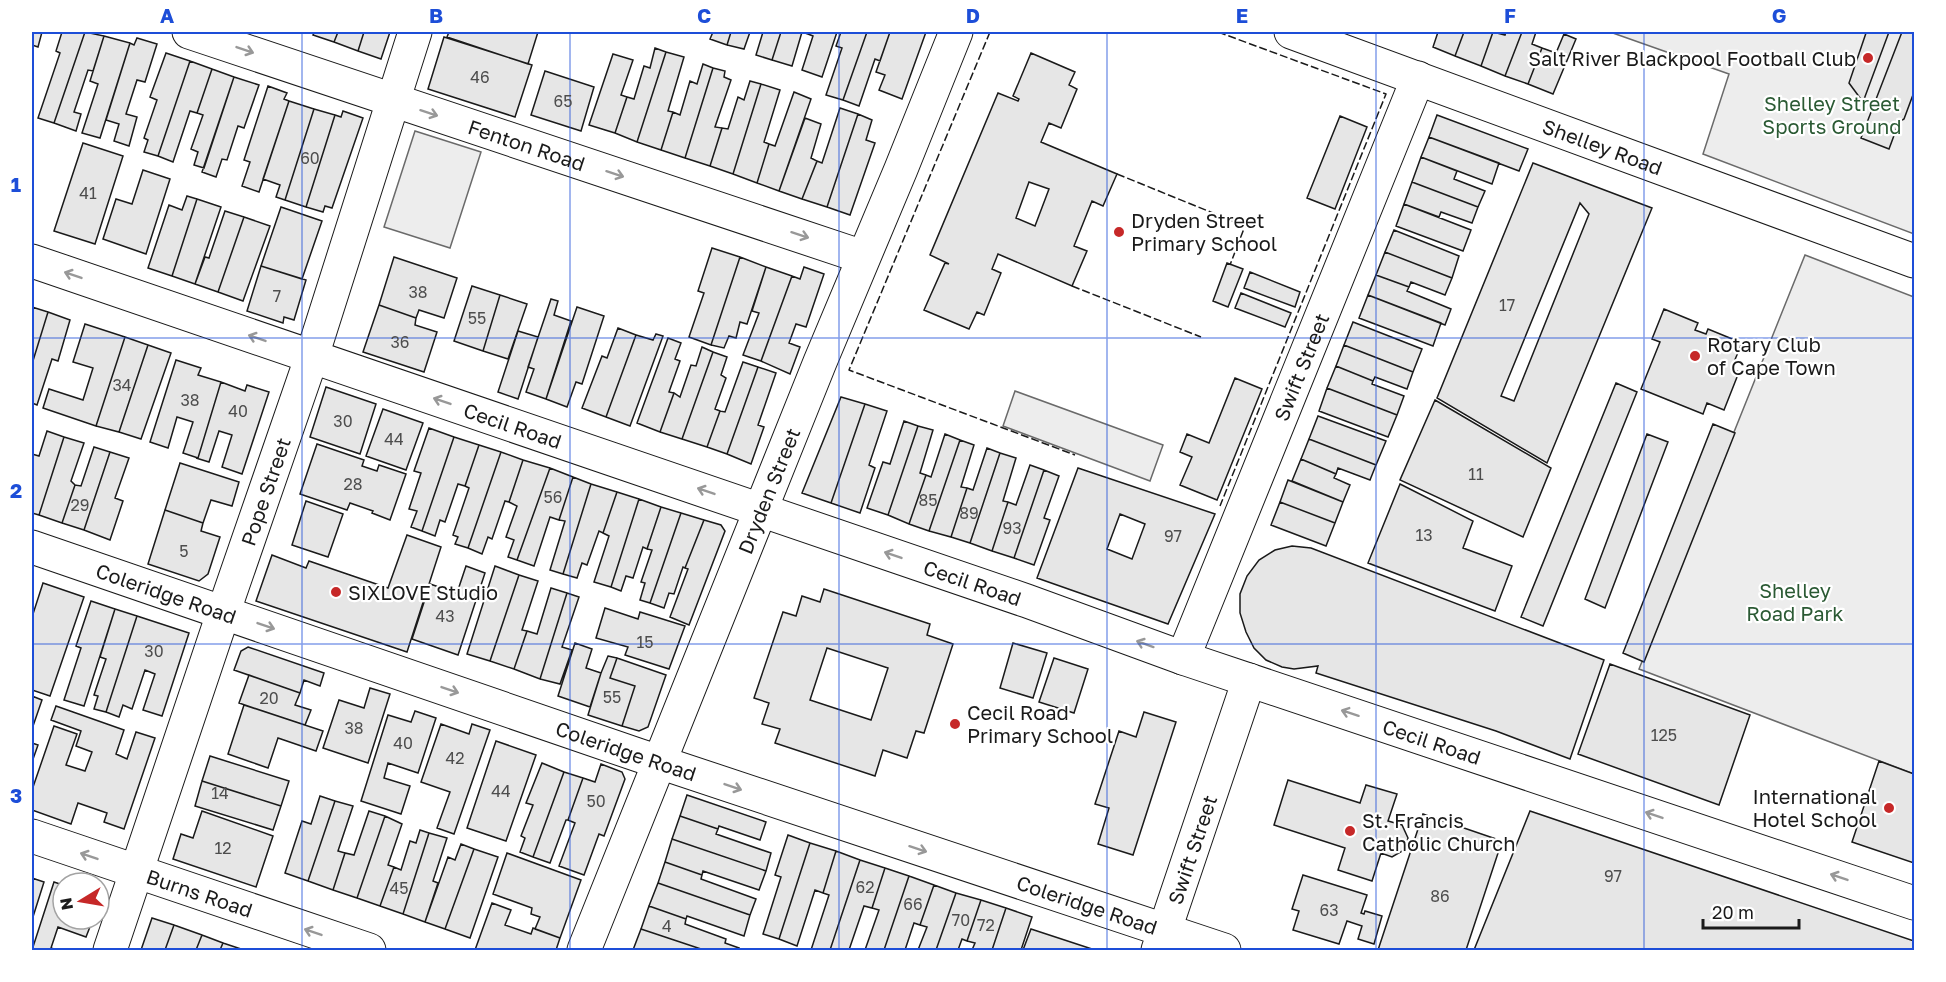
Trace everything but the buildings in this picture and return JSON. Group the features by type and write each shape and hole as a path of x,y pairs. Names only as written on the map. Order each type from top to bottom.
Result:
{"street":[{"name":"Fenton Road","path":"189,32 863,257"},
{"name":"Pope Street","path":"110,951 312,356 392,100 416,32"},
{"name":"Dryden Street","path":"584,951 658,762 956,32"},
{"name":"Shelley Road","path":"1291,32 1914,261"},
{"name":"Swift Street","path":"1183,658 1418,78"},
{"name":"Cecil Road","path":"32,261 1027,601 1183,658 1914,903"},
{"name":"Coleridge Road","path":"32,547 658,762 1162,940 1224,951"},
{"name":"Swift Street","path":"1162,940 1249,680"},
{"name":"Burns Road","path":"32,836 369,951"}],"shaded area":[{"name":"Shelley Street Sports Ground","path":"1610,32 1914,32 1914,234 1703,154 1729,74"},
{"path":"415,131 481,152 450,248 384,227"},
{"name":"Shelley Road Park","path":"1805,255 1914,297 1914,774 1639,669"},
{"path":"1015,391 1163,445 1150,481 1003,426"}],"fence":[{"path":"990,32 849,370 1075,455"},
{"path":"1218,32 1386,94 1220,506"},
{"path":"1117,174 1245,226 1230,265"},
{"path":"1072,286 1201,337"}],"place":[{"name":"Salt River Blackpool Football Club","path":"1868,58"},
{"name":"Dryden Street Primary School","path":"1119,232"},
{"name":"Rotary Club of Cape Town","path":"1695,356"},
{"name":"SIXLOVE Studio","path":"336,592"},
{"name":"Cecil Road Primary School","path":"955,724"},
{"name":"International Hotel School","path":"1889,808"},
{"name":"St. Francis Catholic Church","path":"1350,831"}]}
